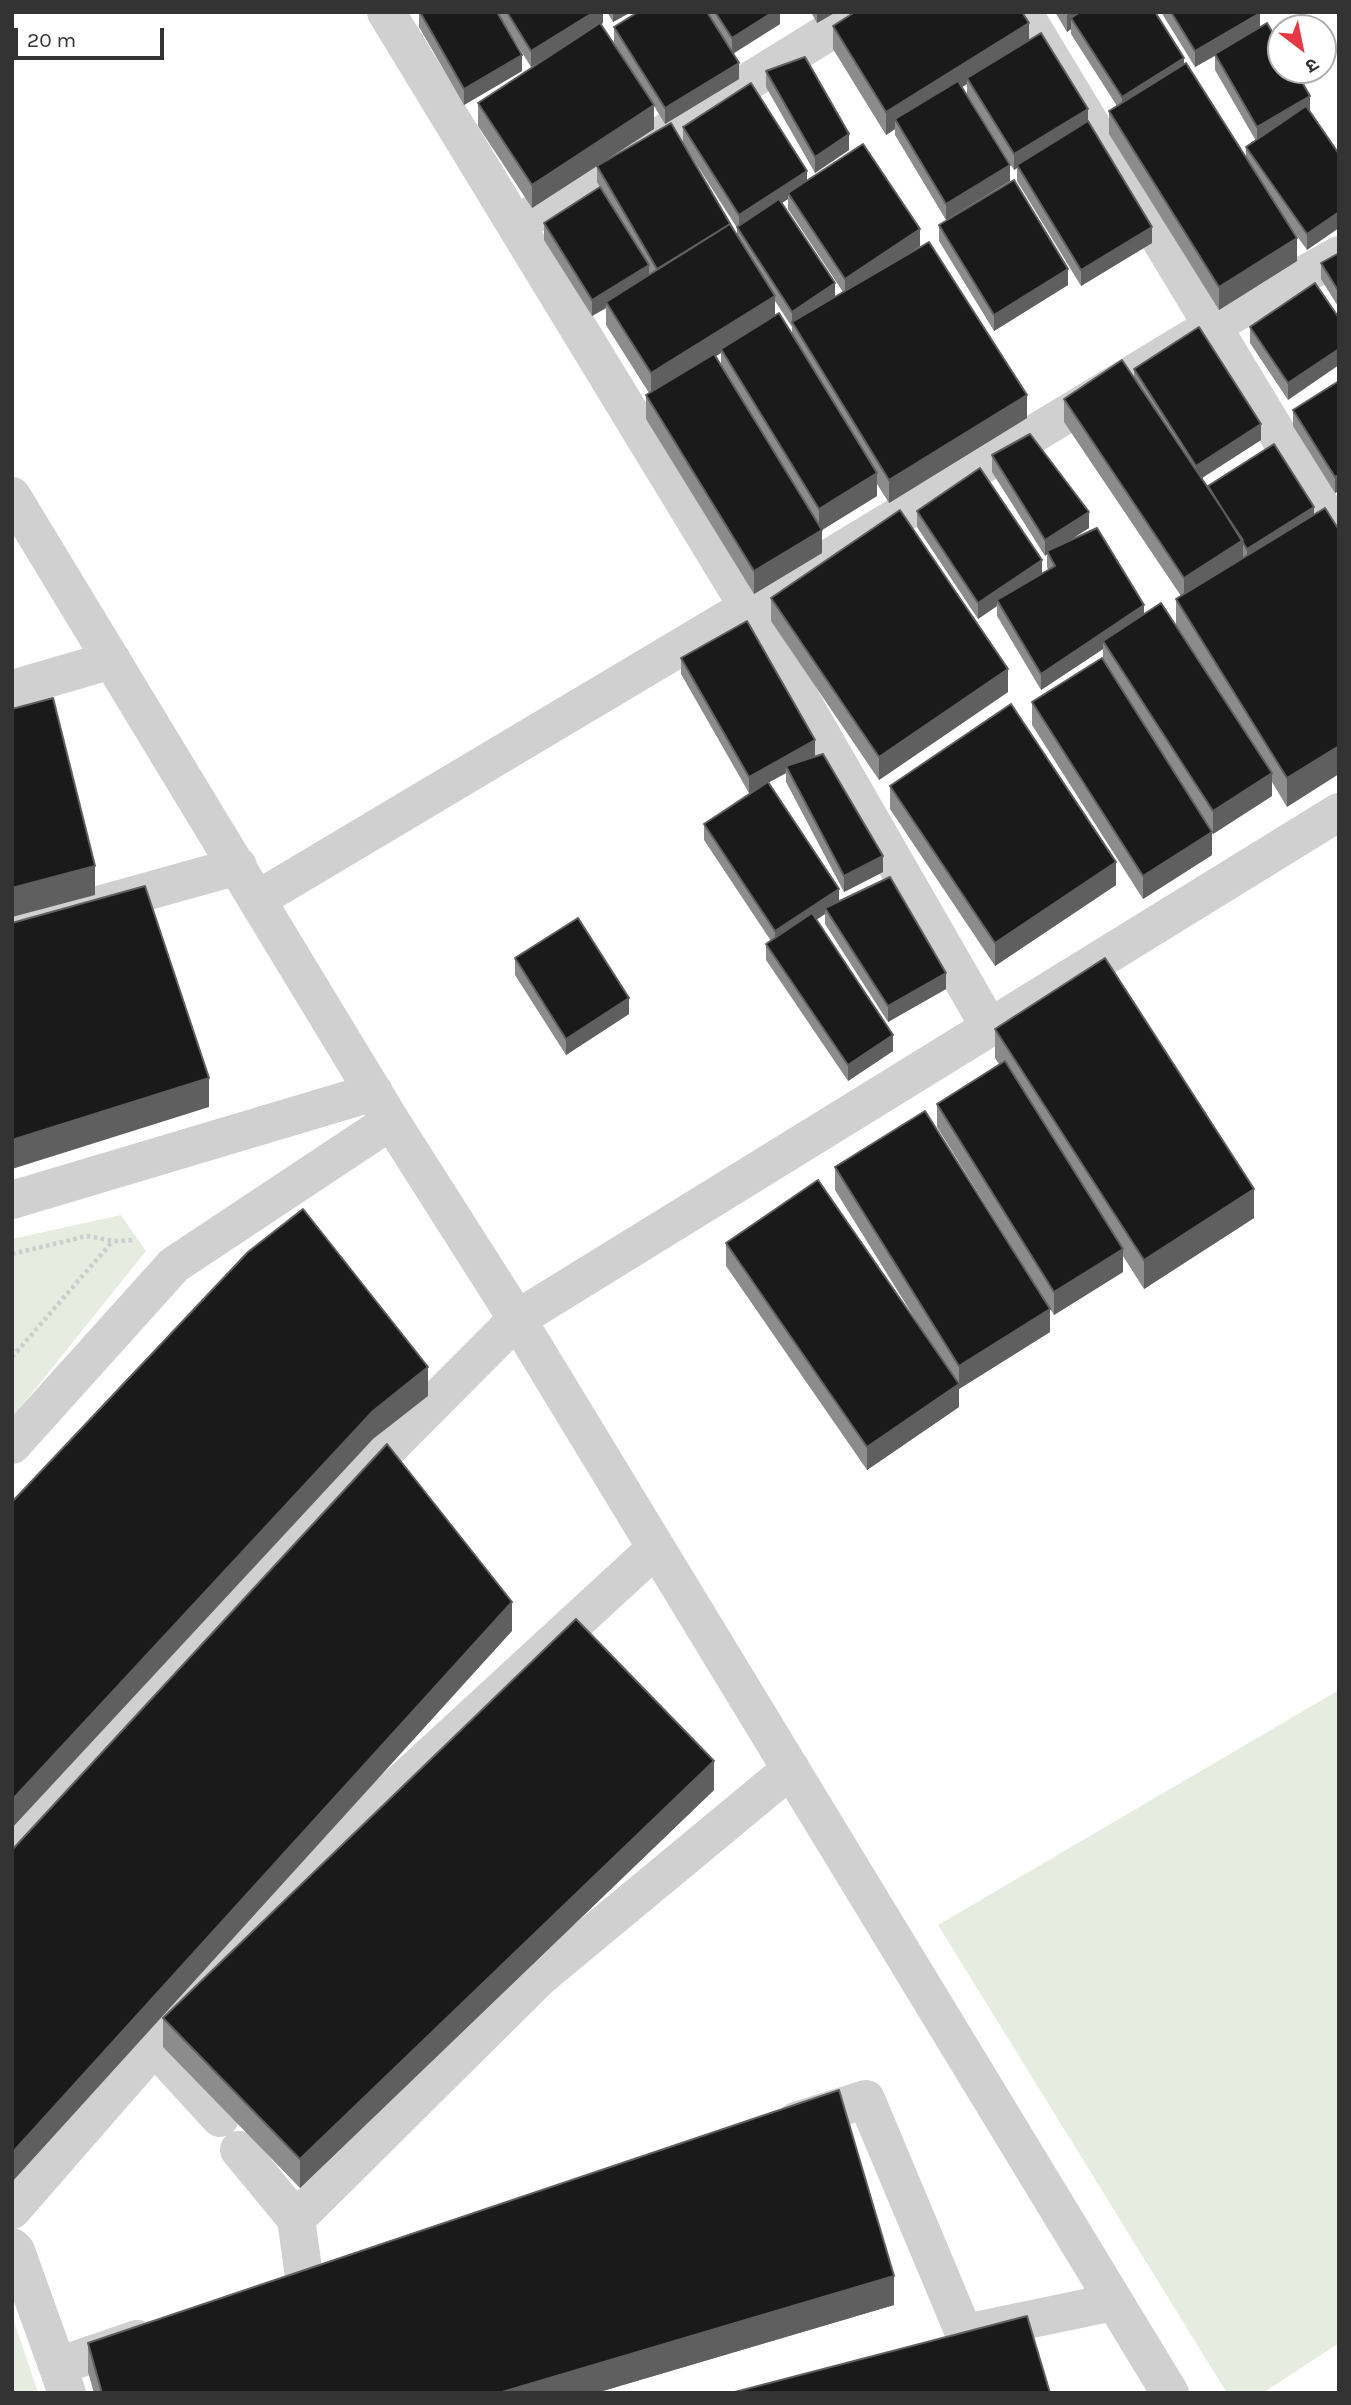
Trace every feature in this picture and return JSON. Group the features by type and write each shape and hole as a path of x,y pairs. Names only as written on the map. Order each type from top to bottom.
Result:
{"street":[{"path":"386,12 748,607 990,1028"},
{"path":"516,225 861,12"},
{"path":"1023,12 1339,536"},
{"path":"258,899 1212,326 1339,255"},
{"path":"12,496 383,1107 517,1319 1170,2393"},
{"path":"12,689 112,660"},
{"path":"12,1853 255,1582 517,1319 1339,812"},
{"path":"12,929 238,866"},
{"path":"12,1200 383,1107"},
{"path":"12,1445 174,1265 383,1107"},
{"path":"12,2210 315,1862 656,1548"},
{"path":"296,2219 539,1978 791,1769"},
{"path":"154,2046 229,2134 296,2219 305,2283"},
{"path":"761,2133 866,2099 964,2333"},
{"path":"12,2248 16,2251 63,2379 175,2327"},
{"path":"266,2296 344,2270"},
{"path":"926,2343 1114,2302"}],"path":[{"path":"12,1254 88,1237 114,1241 12,1357"}],"shaded area":[{"path":"121,1215 146,1251 12,1418 12,1239"},
{"path":"1339,1690 1339,2343 1263,2393 1227,2393 938,1925"},
{"path":"12,2315 38,2393 12,2393"}],"building":[{"path":"420,12 497,12 522,55 464,89"},
{"path":"507,12 594,12 531,51"},
{"path":"638,12 707,12 739,63 665,108 614,27"},
{"path":"715,12 773,12 732,38"},
{"path":"855,12 1022,12 1029,23 886,112 833,26"},
{"path":"1080,12 1155,12 1184,58 1122,97 1071,18"},
{"path":"1171,12 1260,12 1260,13 1195,51"},
{"path":"600,23 654,105 532,185 478,103"},
{"path":"1267,23 1267,84 1303,84 1310,96 1257,127 1215,54"},
{"path":"1041,33 1088,109 1014,154 967,78"},
{"path":"805,57 849,134 815,157 766,71"},
{"path":"1186,63 1297,238 1219,287 1109,111"},
{"path":"958,81 1010,165 946,204 895,119"},
{"path":"751,83 807,171 739,215 683,127"},
{"path":"1306,106 1339,154 1339,212 1307,234 1246,147"},
{"path":"1088,121 1152,227 1081,270 1017,165"},
{"path":"671,123 732,227 730,224 657,269 597,166"},
{"path":"863,144 920,229 845,279 788,193"},
{"path":"1014,180 1068,269 994,315 939,225"},
{"path":"600,187 649,265 592,300 544,223"},
{"path":"779,199 835,283 792,312 737,227"},
{"path":"730,224 775,296 651,373 606,302"},
{"path":"929,242 1027,395 889,480 792,322"},
{"path":"1339,253 1339,292 1321,263"},
{"path":"1315,283 1339,318 1339,349 1288,383 1250,327"},
{"path":"779,313 877,473 819,509 721,349"},
{"path":"1199,327 1261,424 1196,466 1134,369"},
{"path":"714,354 822,530 754,571 646,395"},
{"path":"1122,360 1243,540 1184,578 1064,399"},
{"path":"1339,381 1339,475 1335,477 1293,410"},
{"path":"1030,434 1089,512 1045,540 992,455"},
{"path":"1274,444 1314,507 1247,549 1208,486"},
{"path":"980,468 1042,560 978,603 917,511"},
{"path":"1325,508 1339,530 1339,746 1287,778 1176,599"},
{"path":"900,510 1008,669 879,757 771,598"},
{"path":"1097,528 1144,605 1041,674 997,600 1055,566 1047,551"},
{"path":"1161,603 1272,773 1213,811 1103,641"},
{"path":"747,621 815,740 749,777 681,658"},
{"path":"1102,658 1212,832 1143,876 1032,702"},
{"path":"53,698 95,866 12,888 12,709"},
{"path":"1011,704 1116,862 995,943 890,786"},
{"path":"823,754 883,856 844,876 786,766"},
{"path":"768,782 839,889 775,931 704,824"},
{"path":"890,877 946,973 888,1006 825,908"},
{"path":"145,886 209,1078 12,1140 12,923"},
{"path":"812,913 893,1035 848,1065 766,944"},
{"path":"578,918 629,998 566,1039 515,958"},
{"path":"1105,958 1254,1189 1144,1260 995,1029"},
{"path":"1005,1061 1123,1249 1054,1292 937,1104"},
{"path":"925,1111 1050,1309 959,1366 835,1167"},
{"path":"818,1180 959,1384 867,1447 726,1243"},
{"path":"303,1209 428,1367 373,1411 12,1800 12,1502 248,1252"},
{"path":"387,1444 512,1602 12,2153 12,1850"},
{"path":"576,1619 714,1761 300,2159 163,2018"},
{"path":"839,2090 894,2276 499,2393 102,2393 88,2343"},
{"path":"1027,2316 1050,2393 731,2393"}]}
